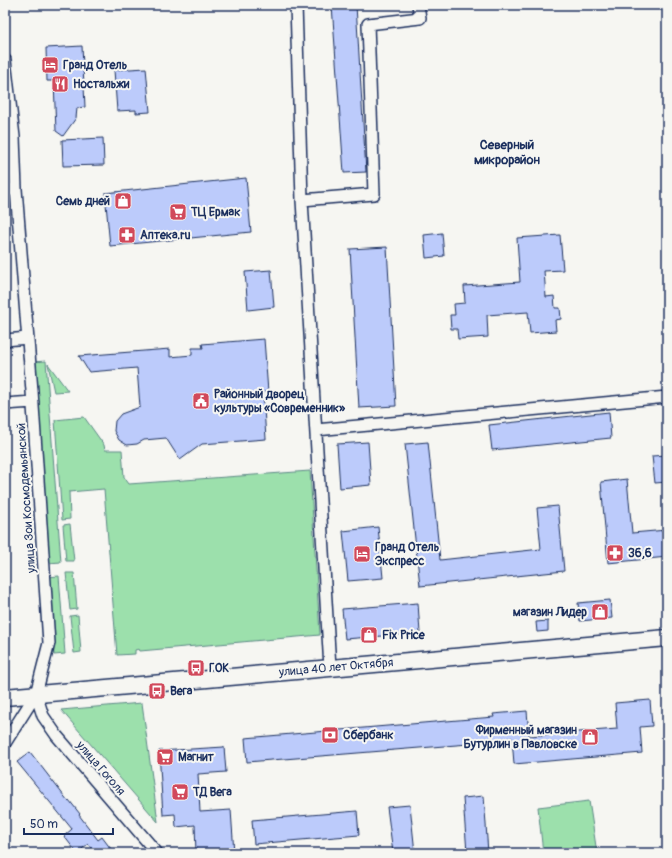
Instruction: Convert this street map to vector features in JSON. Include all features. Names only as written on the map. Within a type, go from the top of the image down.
[{"type":"street","points":[[296,5],[302,200],[330,668]]},
{"type":"street","points":[[302,200],[374,194],[368,24],[420,18],[418,5]]},
{"type":"street","name":"улица Зои Космодемьянской","points":[[5,60],[10,138],[10,189],[28,338],[49,643],[36,694]]},
{"type":"street","points":[[5,340],[28,338]]},
{"type":"street","points":[[316,430],[667,397]]},
{"type":"street","points":[[5,404],[33,402]]},
{"type":"street","name":"улица 40 лет Октября","points":[[5,697],[667,638]]},
{"type":"street","points":[[5,743],[36,694]]},
{"type":"street","name":"улица Гоголя","points":[[36,694],[43,716],[57,736],[157,853]]},
{"type":"green space","points":[[46,361],[61,562],[48,563],[32,362]]},
{"type":"green space","points":[[48,364],[68,391],[54,392]]},
{"type":"green space","points":[[84,417],[104,445],[105,450],[122,450],[124,477],[129,484],[310,471],[320,635],[140,651],[139,649],[135,650],[135,654],[117,655],[104,489],[69,492],[70,519],[62,520],[55,420]]},
{"type":"green space","points":[[70,524],[74,561],[66,561],[63,525]]},
{"type":"green space","points":[[66,573],[74,573],[77,609],[70,610]]},
{"type":"green space","points":[[59,576],[65,654],[54,655],[47,577]]},
{"type":"green space","points":[[78,615],[81,652],[74,653],[70,616]]},
{"type":"green space","points":[[142,703],[158,822],[61,710]]},
{"type":"green space","points":[[589,801],[597,853],[543,853],[538,807]]},
{"type":"building","points":[[332,5],[356,5],[366,172],[344,173]]},
{"type":"building","points":[[82,46],[85,107],[77,108],[76,118],[63,136],[56,131],[54,81],[47,81],[46,48]]},
{"type":"building","points":[[146,68],[150,112],[136,113],[136,110],[117,111],[114,70]]},
{"type":"building","points":[[103,138],[104,165],[63,166],[62,140]]},
{"type":"building","name":"ТЦ Ермак","points":[[246,178],[251,232],[110,246],[105,193]]},
{"type":"building","points":[[442,233],[444,256],[426,258],[424,235]]},
{"type":"building","points":[[560,235],[563,270],[544,271],[546,297],[554,296],[555,308],[560,308],[561,319],[555,320],[556,331],[530,333],[528,312],[487,315],[488,337],[458,339],[457,329],[451,329],[450,315],[455,315],[454,304],[465,303],[464,286],[520,282],[517,238]]},
{"type":"building","points":[[387,247],[396,406],[359,408],[350,249]]},
{"type":"building","points":[[271,270],[274,307],[248,310],[245,272]]},
{"type":"building","name":"Районный дворец культуры «Современник»","points":[[264,339],[268,392],[263,392],[266,439],[202,444],[180,460],[166,438],[144,440],[137,444],[127,445],[119,440],[114,431],[115,421],[121,414],[140,407],[137,368],[89,372],[79,356],[170,349],[170,357],[192,355],[192,348],[203,348],[202,344]]},
{"type":"building","points":[[609,412],[611,438],[492,450],[489,425]]},
{"type":"building","points":[[368,442],[371,485],[340,488],[337,444]]},
{"type":"building","points":[[428,442],[440,560],[541,549],[537,508],[558,506],[564,571],[420,586],[405,444]]},
{"type":"building","points":[[667,455],[667,482],[655,483],[652,456]]},
{"type":"building","points":[[627,479],[632,533],[667,530],[667,557],[608,563],[601,482]]},
{"type":"building","points":[[378,527],[383,578],[348,581],[343,531]]},
{"type":"building","points":[[610,600],[612,618],[580,621],[578,603]]},
{"type":"building","points":[[418,603],[420,633],[345,639],[342,609]]},
{"type":"building","points":[[548,621],[548,631],[537,632],[536,622]]},
{"type":"building","points":[[650,700],[652,726],[640,727],[642,753],[514,764],[512,738],[480,741],[481,743],[247,762],[245,738],[494,717],[493,714],[527,711],[529,736],[617,729],[615,703]]},
{"type":"building","name":"ТД Вега","points":[[224,747],[226,772],[198,774],[200,812],[231,810],[234,853],[196,853],[195,825],[176,827],[175,814],[163,815],[159,751]]},
{"type":"building","points":[[30,752],[80,814],[79,815],[98,840],[102,837],[114,853],[95,853],[88,844],[77,853],[64,836],[72,829],[17,762]]},
{"type":"building","points":[[484,796],[488,853],[467,853],[463,798]]},
{"type":"building","points":[[410,805],[415,853],[393,853],[387,807]]},
{"type":"building","points":[[357,811],[359,835],[254,844],[252,820]]},
{"type":"place","name":"Гранд Отель","points":[[50,65]]},
{"type":"place","name":"Ностальжи","points":[[60,84]]},
{"type":"place","name":"Семь дней","points":[[123,201]]},
{"type":"place","name":"ТЦ Ермак","points":[[178,212]]},
{"type":"place","name":"Аптека.ru","points":[[127,235]]},
{"type":"place","name":"Районный дворец культуры «Современник»","points":[[201,401]]},
{"type":"place","name":"36,6","points":[[615,553]]},
{"type":"place","name":"Гранд Отель Экспресс","points":[[362,554]]},
{"type":"place","name":"магазин Лидер","points":[[600,612]]},
{"type":"place","name":"Fix Price","points":[[369,635]]},
{"type":"place","name":"ГОК","points":[[196,668]]},
{"type":"place","name":"Вега","points":[[157,691]]},
{"type":"place","name":"Сбербанк","points":[[330,735]]},
{"type":"place","name":"Фирменный магазин Бутурлин в Павловске","points":[[590,737]]},
{"type":"place","name":"Магнит","points":[[165,757]]},
{"type":"place","name":"ТД Вега","points":[[180,792]]},
{"type":"district","name":"Северный микрорайон","points":[[507,152]]}]
